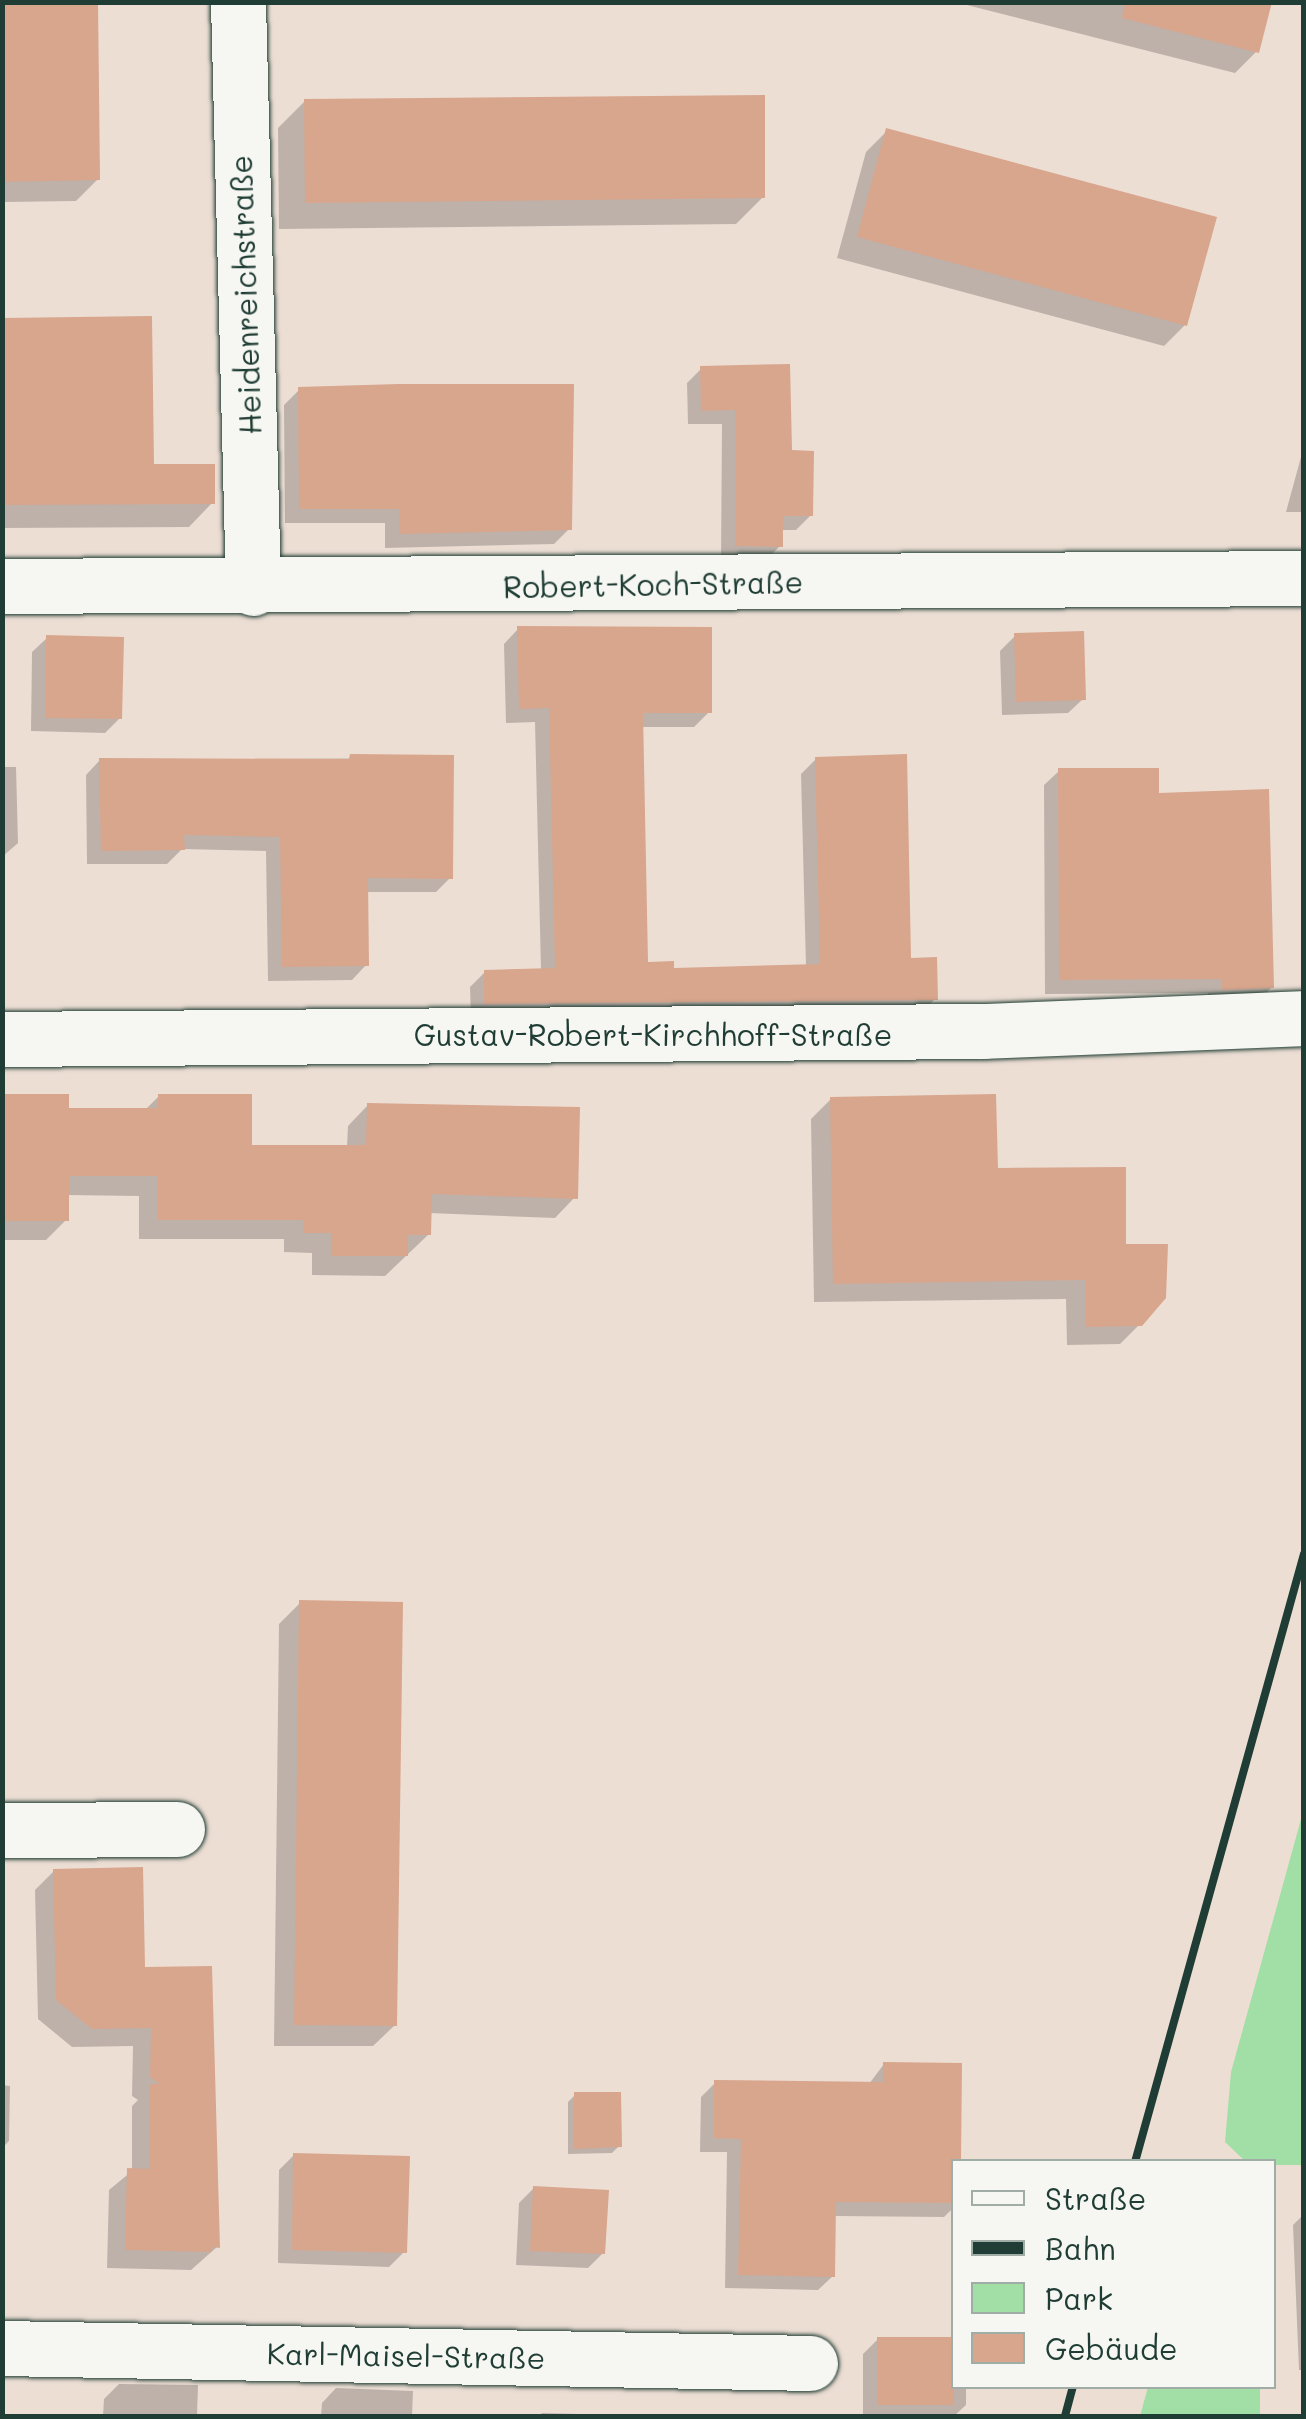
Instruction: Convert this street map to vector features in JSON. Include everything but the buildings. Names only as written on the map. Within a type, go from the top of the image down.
[{"type":"street","name":"Heidenreichstraße","points":[[238,2],[253,588]]},
{"type":"street","name":"Robert-Koch-Straße","points":[[2,586],[253,588],[1304,578]]},
{"type":"street","name":"Gustav-Robert-Kirchhoff-Straße","points":[[2,1039],[983,1031],[1304,1018]]},
{"type":"street","points":[[2,1830],[177,1830]]},
{"type":"street","name":"Karl-Maisel-Straße","points":[[2,2348],[810,2363]]},
{"type":"green space","points":[[1303,1812],[1303,2165],[1276,2165],[1276,2159],[1243,2159],[1225,2142],[1231,2072]]},
{"type":"green space","points":[[1147,2389],[1260,2389],[1260,2416],[1140,2416]]},
{"type":"railway","points":[[1136,2159],[1304,1554]]},
{"type":"railway","points":[[1065,2416],[1072,2389]]}]
